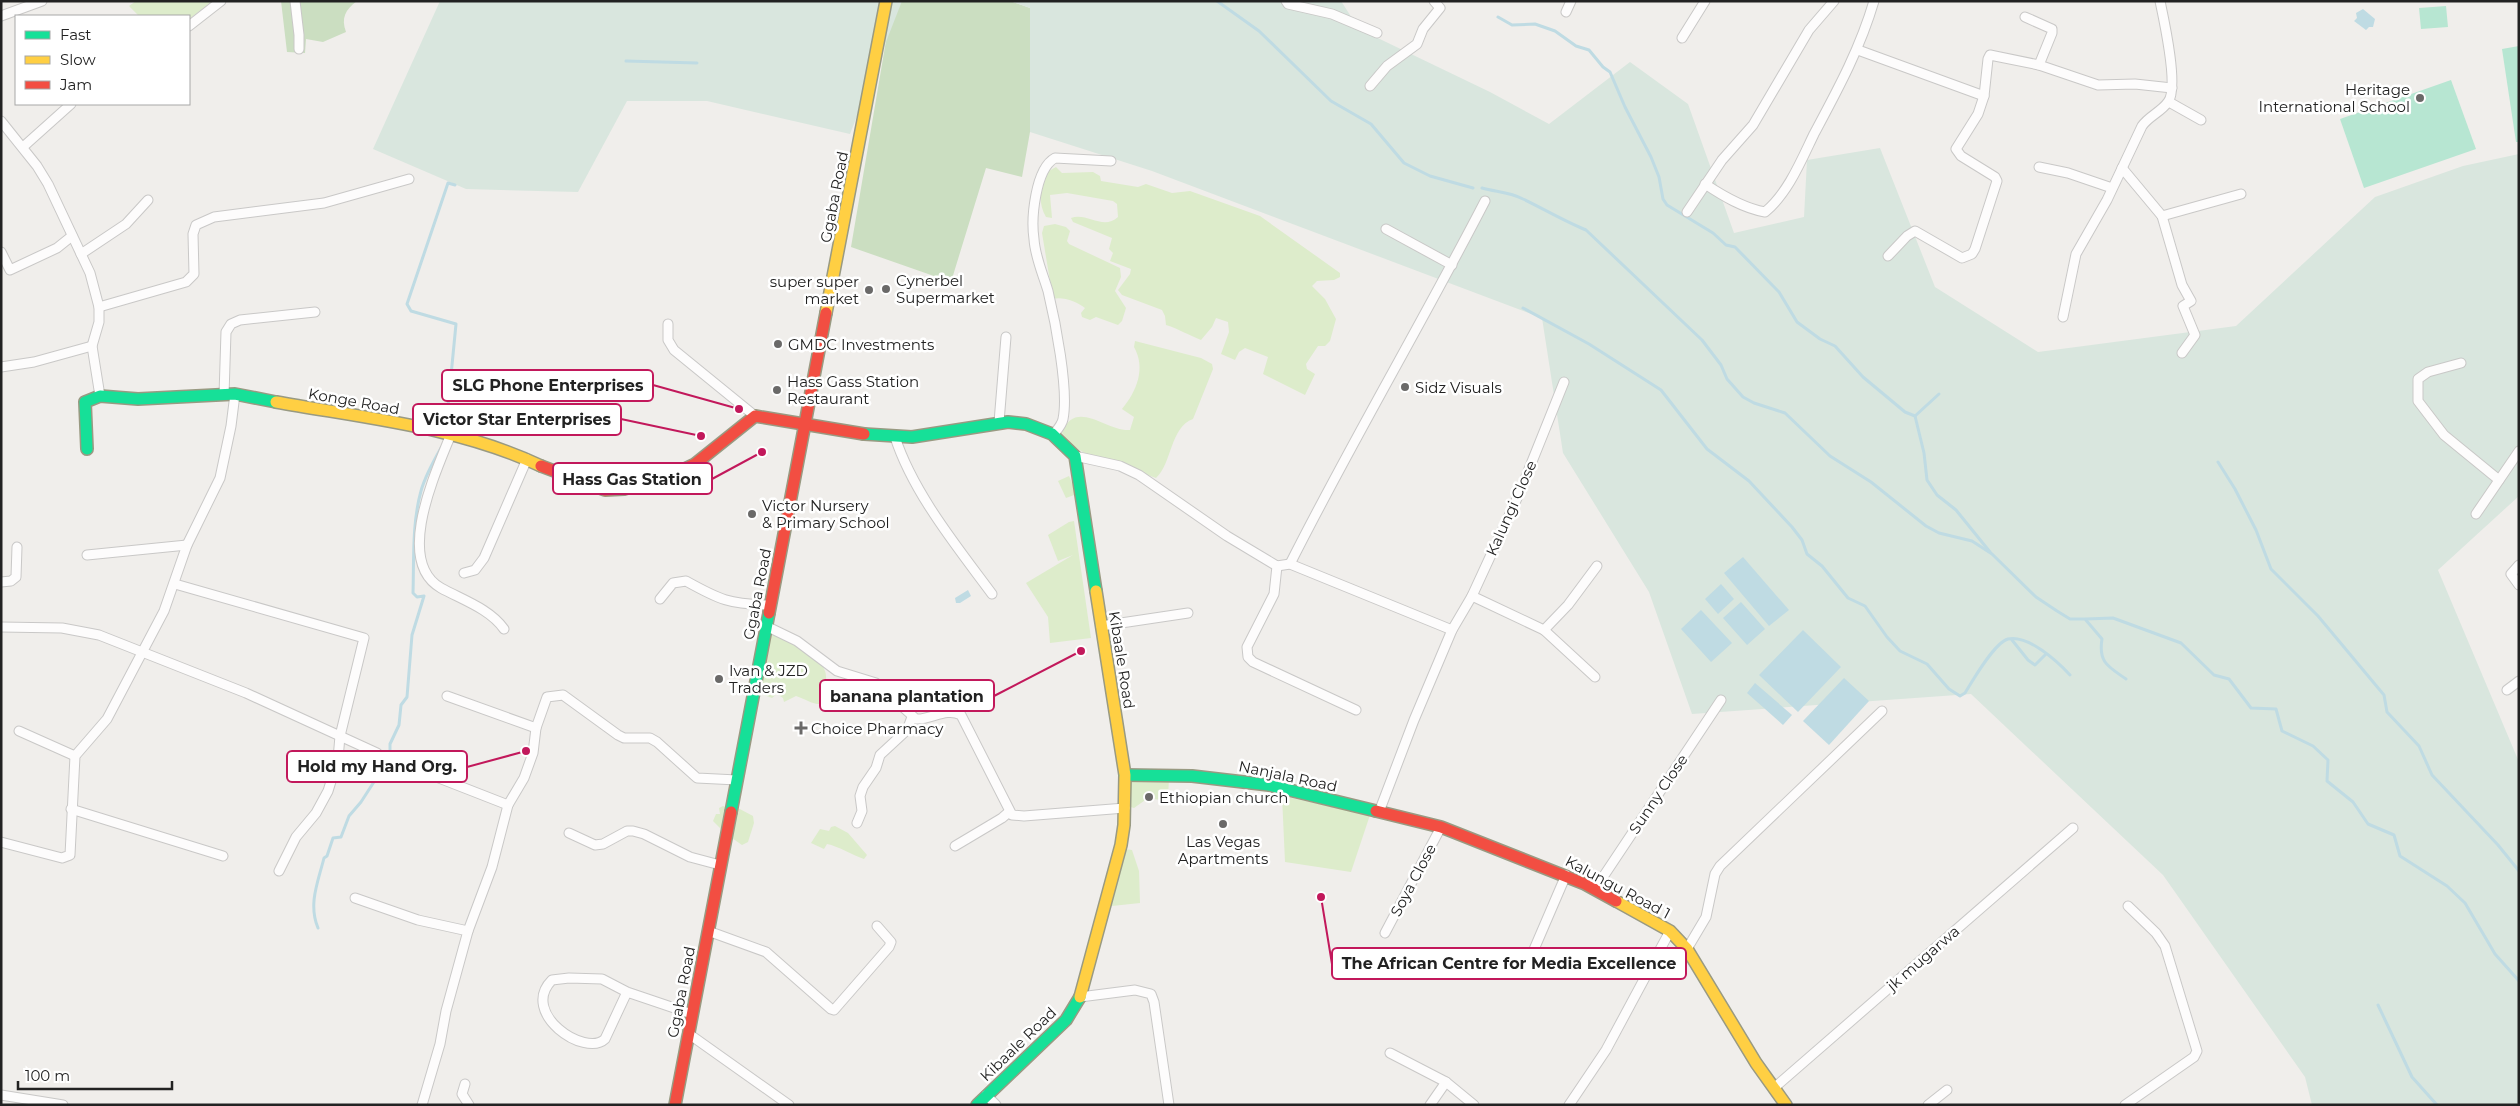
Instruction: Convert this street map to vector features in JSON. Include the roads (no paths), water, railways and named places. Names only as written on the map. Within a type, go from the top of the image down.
[{"type":"street","points":[[1,16],[42,1]]},
{"type":"street","points":[[190,25],[222,1]]},
{"type":"street","points":[[295,1],[299,49]]},
{"type":"street","name":"Ggaba Road","points":[[675,1105],[769,605],[807,423],[886,1]]},
{"type":"street","points":[[1286,1],[1288,4],[1332,14],[1377,33]]},
{"type":"street","points":[[1370,86],[1387,66],[1417,44],[1423,30],[1440,8],[1434,1]]},
{"type":"street","points":[[1566,12],[1571,1]]},
{"type":"street","points":[[1682,38],[1705,1]]},
{"type":"street","points":[[1687,212],[1705,184],[1753,125],[1809,30],[1834,1]]},
{"type":"street","points":[[1705,184],[1730,200],[1756,210],[1765,212],[1775,203],[1805,153],[1858,50],[1874,1]]},
{"type":"street","points":[[2063,317],[2076,254],[2091,231],[2147,118],[2169,102],[2172,88],[2170,54],[2160,1]]},
{"type":"street","points":[[2025,17],[2052,29],[2039,65]]},
{"type":"street","points":[[1858,50],[1984,96]]},
{"type":"street","points":[[1888,256],[1907,236],[1915,231],[1962,258],[1972,254],[1975,249],[1997,181],[1996,177],[1961,156],[1956,149],[1978,114],[1984,96],[1990,55],[2039,65],[2098,85],[2135,84],[2172,88]]},
{"type":"street","points":[[2169,102],[2201,120]]},
{"type":"street","points":[[23,147],[70,105]]},
{"type":"street","points":[[1,121],[23,147],[48,184],[90,273],[99,306],[99,322],[92,346],[100,396],[85,402],[84,417],[87,449]]},
{"type":"street","points":[[1053,435],[1063,420],[1064,399],[1061,367],[1048,292],[1033,239],[1037,186],[1049,161],[1055,158],[1111,161]]},
{"type":"street","points":[[2039,167],[2068,173],[2112,188]]},
{"type":"street","points":[[2122,168],[2162,216],[2182,285],[2192,301],[2183,306],[2195,335],[2182,353]]},
{"type":"street","points":[[99,306],[186,282],[194,274],[193,234],[196,225],[214,217],[324,203],[409,179]]},
{"type":"street","points":[[2162,216],[2242,194]]},
{"type":"street","points":[[81,254],[126,224],[148,200]]},
{"type":"street","points":[[1290,564],[1335,474],[1452,265],[1485,201]]},
{"type":"street","points":[[1386,229],[1452,265]]},
{"type":"street","points":[[1,252],[10,270],[57,248],[72,236]]},
{"type":"street","points":[[1,842],[66,858],[70,852],[70,809],[75,756],[102,726],[144,651],[175,584],[187,545],[220,478],[231,426],[226,332],[231,324],[240,320],[315,312]]},
{"type":"street","points":[[668,324],[668,340],[674,350],[756,416],[895,437],[928,437],[1000,422],[1032,426],[1053,435],[1075,456],[1120,466],[1139,475],[1227,536],[1277,566],[1290,564],[1452,630]]},
{"type":"street","points":[[1000,422],[1006,337]]},
{"type":"street","points":[[1,367],[34,362],[92,346]]},
{"type":"street","points":[[2461,363],[2428,372],[2418,379],[2418,401],[2444,435],[2499,480]]},
{"type":"street","name":"Kalungi Close","points":[[1379,812],[1414,720],[1452,630],[1472,596],[1519,494],[1564,382]]},
{"type":"street","name":"Konge Road","points":[[100,396],[138,399],[230,394],[451,434],[488,444],[527,459],[557,474],[596,488],[624,489],[674,474],[695,464],[756,416]]},
{"type":"street","points":[[451,434],[425,503],[419,546],[422,566],[424,572],[435,584],[489,613],[504,629]]},
{"type":"street","points":[[895,437],[921,491],[950,538],[992,594]]},
{"type":"street","points":[[2476,514],[2519,451]]},
{"type":"street","name":"Kibaale Road","points":[[977,1105],[1066,1020],[1080,997],[1121,845],[1125,808],[1125,775],[1075,456]]},
{"type":"street","points":[[464,573],[475,570],[484,558],[527,459]]},
{"type":"street","points":[[87,555],[187,545]]},
{"type":"street","points":[[1,582],[11,581],[16,577],[17,546]]},
{"type":"street","points":[[2519,565],[2511,574],[2519,585]]},
{"type":"street","points":[[1277,566],[1274,594],[1248,647],[1248,657],[1253,662],[1356,710]]},
{"type":"street","points":[[1544,630],[1568,605],[1597,566]]},
{"type":"street","points":[[660,599],[673,583],[686,581],[704,592],[728,602],[769,605]]},
{"type":"street","points":[[175,584],[364,638],[340,736],[338,759],[325,799],[296,838],[279,871]]},
{"type":"street","points":[[1472,596],[1544,630],[1596,676]]},
{"type":"street","points":[[1101,626],[1188,613]]},
{"type":"street","points":[[766,626],[797,640],[838,671],[876,683],[912,717],[923,719],[948,712],[961,715],[1009,812],[1016,817],[1125,808]]},
{"type":"street","points":[[1,627],[81,631],[144,651],[246,693],[380,755],[381,764],[386,770],[403,764],[508,805]]},
{"type":"street","points":[[2507,690],[2519,680]]},
{"type":"street","points":[[422,1105],[440,1044],[446,1010],[468,931],[492,867],[508,805],[524,778],[533,753],[536,728],[547,697],[563,695],[624,738],[650,738],[657,742],[692,776],[697,778],[737,780]]},
{"type":"street","points":[[448,696],[536,728]]},
{"type":"street","name":"Sunny Close","points":[[1595,889],[1721,700]]},
{"type":"street","points":[[1687,949],[1706,917],[1715,874],[1720,866],[1882,711]]},
{"type":"street","points":[[857,823],[862,810],[860,796],[863,787],[876,768],[880,754],[907,730],[912,717]]},
{"type":"street","points":[[19,731],[75,756]]},
{"type":"street","name":"Nanjala Road","points":[[1125,775],[1156,774],[1236,779],[1269,784],[1441,827]]},
{"type":"street","points":[[70,809],[222,856]]},
{"type":"street","points":[[955,846],[1009,812]]},
{"type":"street","name":"Kalungu Road 1","points":[[1441,827],[1566,875],[1670,931],[1687,949],[1786,1105]]},
{"type":"street","name":"Soya Close","points":[[1385,933],[1441,827]]},
{"type":"street","name":"jk mugarwa","points":[[1774,1088],[2073,828]]},
{"type":"street","points":[[569,833],[595,845],[603,844],[627,831],[633,831],[644,834],[690,858],[720,865]]},
{"type":"street","points":[[1529,961],[1566,875]]},
{"type":"street","points":[[355,898],[418,920],[468,931]]},
{"type":"street","points":[[2125,1105],[2194,1057],[2197,1051],[2165,946],[2156,933],[2128,906]]},
{"type":"street","points":[[708,931],[766,952],[834,1010],[889,947],[891,942],[877,926]]},
{"type":"street","points":[[1569,1105],[1606,1050],[1670,931]]},
{"type":"street","points":[[628,992],[605,1039],[599,1044],[589,1044],[563,1032],[554,1025],[543,1008],[544,992],[552,980],[561,978],[602,979],[628,992],[692,1014]]},
{"type":"street","points":[[1080,997],[1135,990],[1142,990],[1151,994],[1154,1002],[1169,1105]]},
{"type":"street","points":[[688,1034],[789,1105]]},
{"type":"street","points":[[1390,1053],[1446,1082],[1474,1105]]},
{"type":"street","points":[[1430,1105],[1446,1082]]},
{"type":"street","points":[[465,1084],[462,1094],[469,1105]]},
{"type":"street","points":[[1928,1105],[1947,1090]]},
{"type":"street","points":[[1,1094],[63,1105]]},
{"type":"street","points":[[986,1095],[996,1105]]},
{"type":"water","points":[[2363,9],[2375,19],[2373,27],[2369,27],[2366,30],[2354,21],[2357,18],[2356,13]]},
{"type":"water","points":[[1743,557],[1789,610],[1769,626],[1724,573]]},
{"type":"water","points":[[1721,584],[1734,599],[1718,614],[1705,599]]},
{"type":"water","points":[[968,590],[971,596],[960,603],[956,603],[955,598]]},
{"type":"water","points":[[1741,602],[1765,629],[1747,645],[1723,618]]},
{"type":"water","points":[[1701,610],[1732,643],[1711,662],[1681,629]]},
{"type":"water","points":[[1803,630],[1841,667],[1798,712],[1759,675]]},
{"type":"water","points":[[1844,678],[1869,701],[1829,745],[1803,721]]},
{"type":"water","points":[[1755,683],[1792,715],[1783,725],[1747,693]]},
{"type":"waterway","points":[[1217,1],[1259,31],[1331,101],[1371,124],[1404,163],[1430,176],[1473,188]]},
{"type":"waterway","points":[[1498,17],[1512,25],[1535,24],[1555,31],[1576,46],[1589,50],[1603,67],[1610,72],[1625,107],[1651,157],[1659,177],[1663,199],[1667,205],[1713,233],[1726,245],[1735,247],[1779,292],[1797,322],[1820,339],[1835,346],[1863,377],[1905,412],[1915,416]]},
{"type":"waterway","points":[[626,61],[697,63]]},
{"type":"waterway","points":[[446,427],[456,324],[411,311],[407,304],[448,183],[455,185]]},
{"type":"waterway","points":[[1482,188],[1518,197],[1586,230],[1702,340],[1721,365],[1727,379],[1743,397],[1754,403],[1785,413],[1830,456],[1871,482],[1926,526],[1939,533],[1972,541],[1992,554],[2036,597],[2070,619],[2085,619],[2102,639],[2102,654],[2106,664],[2126,679]]},
{"type":"waterway","points":[[1523,308],[1589,344],[1661,390],[1707,449],[1749,481],[1792,527],[1802,540],[1807,554],[1822,566],[1848,598],[1865,606],[1887,637],[1900,651],[1927,664],[1949,689],[1960,696],[1965,693],[1990,654],[1996,647],[2008,639],[2024,641],[2042,650],[2070,675]]},
{"type":"waterway","points":[[1915,416],[1939,394]]},
{"type":"waterway","points":[[1915,416],[1924,453],[1927,480],[1937,495],[1956,510],[1990,552]]},
{"type":"waterway","points":[[318,928],[315,919],[314,902],[324,858],[327,856],[333,838],[341,837],[349,816],[361,802],[390,757],[390,744],[399,725],[401,705],[407,697],[412,635],[424,596],[417,597],[413,593],[416,516],[425,480],[441,448]]},
{"type":"waterway","points":[[2218,462],[2235,489],[2256,530],[2271,569],[2318,616],[2384,695],[2387,712],[2419,746],[2432,775],[2498,845],[2519,871]]},
{"type":"waterway","points":[[2086,619],[2113,618],[2181,643],[2214,675],[2229,679],[2251,708],[2276,709],[2282,731],[2313,746],[2328,760],[2327,781],[2353,802],[2368,824],[2394,835],[2400,856],[2447,886],[2465,903],[2495,954],[2519,981]]},
{"type":"waterway","points":[[2012,640],[2028,660],[2035,665],[2046,654]]},
{"type":"waterway","points":[[2378,1005],[2412,1077],[2437,1105]]},
{"type":"place","name":"Heritage International School","points":[[2420,98]]},
{"type":"place","name":"Cynerbel Supermarket","points":[[886,289]]},
{"type":"place","name":"super super market","points":[[869,290]]},
{"type":"place","name":"GMDC Investments","points":[[778,344]]},
{"type":"place","name":"Sidz Visuals","points":[[1405,387]]},
{"type":"place","name":"Hass Gass Station Restaurant","points":[[777,390]]},
{"type":"place","name":"SLG Phone Enterprises","points":[[739,409]]},
{"type":"place","name":"Victor Star Enterprises","points":[[701,436]]},
{"type":"place","name":"Hass Gas Station","points":[[762,452]]},
{"type":"place","name":"Victor Nursery & Primary School","points":[[752,514]]},
{"type":"place","name":"banana plantation","points":[[1081,651]]},
{"type":"place","name":"Ivan & JZD Traders","points":[[719,679]]},
{"type":"place","name":"Choice Pharmacy","points":[[801,728]]},
{"type":"place","name":"Hold my Hand Org.","points":[[526,751]]},
{"type":"place","name":"Ethiopian church","points":[[1149,797]]},
{"type":"place","name":"Las Vegas Apartments","points":[[1223,824]]},
{"type":"place","name":"The African Centre for Media Excellence","points":[[1321,897]]}]
